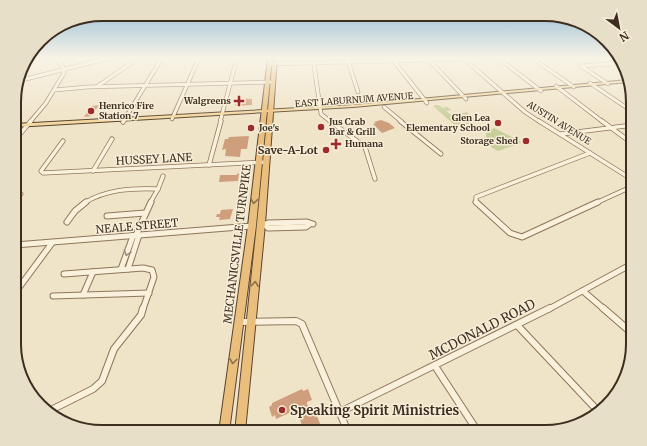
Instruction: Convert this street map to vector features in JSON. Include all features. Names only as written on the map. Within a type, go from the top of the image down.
[{"type":"highway","name":"MECHANICSVILLE TURNPIKE","points":[[241,425],[263,225],[264,113],[267,79]]},
{"type":"highway","name":"MECHANICSVILLE TURNPIKE","points":[[225,425],[252,226],[271,113],[273,79]]},
{"type":"main road","name":"EAST LABURNUM AVENUE","points":[[320,110],[623,82]]},
{"type":"main road","name":"EAST LABURNUM AVENUE","points":[[264,113],[384,107],[426,101]]},
{"type":"main road","points":[[21,126],[264,113]]},
{"type":"main road","points":[[222,115],[237,116],[264,113]]},
{"type":"street","points":[[21,133],[44,106],[61,79]]},
{"type":"street","points":[[97,87],[109,79]]},
{"type":"street","points":[[124,120],[149,79]]},
{"type":"street","points":[[173,118],[191,79]]},
{"type":"street","points":[[209,165],[231,79]]},
{"type":"street","points":[[316,79],[320,110],[323,118],[365,147],[375,179]]},
{"type":"street","points":[[354,79],[358,92]]},
{"type":"street","points":[[408,79],[426,101]]},
{"type":"street","points":[[447,79],[465,97]]},
{"type":"street","name":"AUSTIN AVENUE","points":[[487,79],[525,112],[626,176]]},
{"type":"street","points":[[526,79],[539,89]]},
{"type":"street","points":[[562,79],[572,86]]},
{"type":"street","points":[[599,79],[606,83]]},
{"type":"street","points":[[55,90],[97,87],[273,82]]},
{"type":"street","points":[[592,84],[626,107]]},
{"type":"street","points":[[557,88],[626,139]]},
{"type":"street","points":[[384,107],[441,154]]},
{"type":"street","points":[[561,134],[626,126]]},
{"type":"street","points":[[93,171],[112,139]]},
{"type":"street","name":"HUSSEY LANE","points":[[63,141],[41,171],[43,173],[263,162]]},
{"type":"street","points":[[590,153],[475,198],[476,204],[510,233],[522,237],[626,189]]},
{"type":"street","points":[[121,269],[163,176]]},
{"type":"street","points":[[67,222],[80,206],[105,193],[124,188],[158,189]]},
{"type":"street","points":[[107,216],[145,213]]},
{"type":"street","name":"NEALE STREET","points":[[21,245],[263,225],[268,228],[306,227],[312,224]]},
{"type":"street","points":[[128,269],[136,236]]},
{"type":"street","points":[[21,285],[52,242]]},
{"type":"street","name":"MCDONALD ROAD","points":[[340,412],[517,325],[626,267]]},
{"type":"street","points":[[54,409],[93,389],[102,381],[114,349],[141,315],[154,278],[152,270],[143,268],[64,274]]},
{"type":"street","points":[[83,295],[93,272]]},
{"type":"street","points":[[583,291],[626,328]]},
{"type":"street","points":[[53,296],[149,293]]},
{"type":"street","points":[[239,322],[296,321],[301,323],[345,425]]},
{"type":"street","points":[[517,325],[595,407]]},
{"type":"street","points":[[435,366],[473,425]]},
{"type":"green space","points":[[434,105],[438,105],[445,109],[444,107],[447,107],[452,110],[446,111],[450,114],[463,115],[462,113],[467,112],[477,122],[467,124],[458,116],[452,115],[463,124],[460,126],[455,125],[434,107]]},
{"type":"green space","points":[[494,128],[520,141],[521,143],[498,151],[491,147],[486,139],[486,133]]},
{"type":"building","name":"Walgreens","points":[[238,98],[252,99],[252,105],[235,106]]},
{"type":"building","name":"Henrico Fire Station 7","points":[[99,105],[92,116],[84,117],[91,106]]},
{"type":"building","points":[[381,120],[389,123],[395,128],[382,133],[373,124],[376,123],[374,122]]},
{"type":"building","points":[[249,136],[247,149],[241,149],[240,157],[225,156],[226,149],[222,150],[225,139],[228,139],[229,137]]},
{"type":"building","points":[[239,173],[238,181],[219,182],[220,175],[236,175]]},
{"type":"building","points":[[233,209],[230,219],[219,220],[220,217],[216,217],[217,214],[220,214],[221,210]]},
{"type":"building","name":"Speaking Spirit Ministries","points":[[302,389],[303,391],[308,389],[312,400],[307,402],[307,404],[315,417],[317,416],[321,425],[302,425],[299,416],[302,414],[300,408],[276,419],[275,415],[272,417],[269,407],[272,403]]},
{"type":"place","name":"Walgreens","points":[[239,101]]},
{"type":"place","name":"Henrico Fire Station 7","points":[[91,111]]},
{"type":"place","name":"Glen Lea Elementary School","points":[[498,123]]},
{"type":"place","name":"Jus Crab Bar & Grill","points":[[321,127]]},
{"type":"place","name":"Joe's","points":[[251,128]]},
{"type":"place","name":"Storage Shed","points":[[526,141]]},
{"type":"place","name":"Humana","points":[[336,144]]},
{"type":"place","name":"Save-A-Lot","points":[[326,150]]},
{"type":"place","name":"Speaking Spirit Ministries","points":[[282,410]]}]
